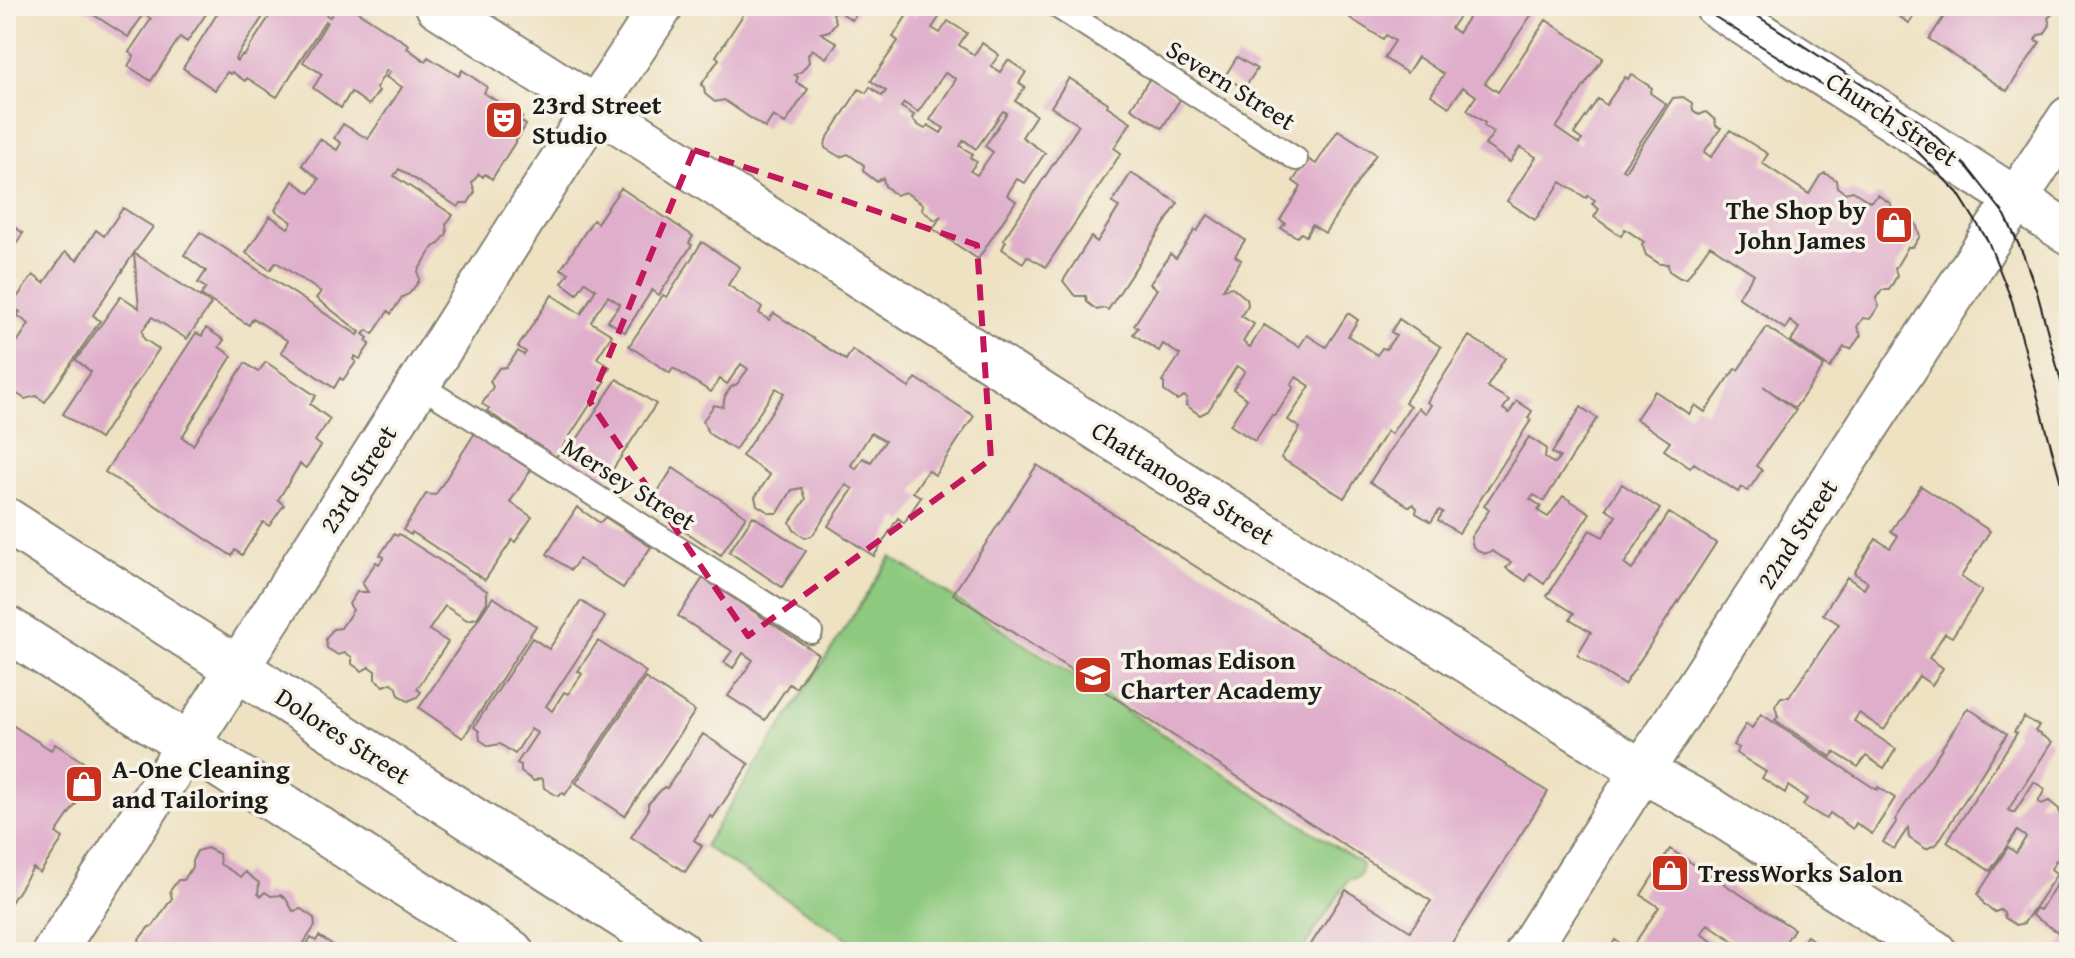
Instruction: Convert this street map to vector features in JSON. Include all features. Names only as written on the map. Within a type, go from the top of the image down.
[{"type":"main road","name":"Dolores Street","points":[[6,520],[679,952]]},
{"type":"main road","points":[[6,628],[511,952]]},
{"type":"street","name":"Chattanooga Street","points":[[437,6],[1100,431],[1642,771],[1706,806],[1935,952]]},
{"type":"street","name":"23rd Street","points":[[54,952],[662,6]]},
{"type":"street","name":"Church Street","points":[[1716,6],[2069,233]]},
{"type":"street","name":"22nd Street","points":[[1527,952],[2069,118]]},
{"type":"lane","name":"Severn Street","points":[[1056,6],[1296,159]]},
{"type":"lane","name":"Mersey Street","points":[[418,384],[811,632]]},
{"type":"highlighted area","points":[[694,150],[977,245],[991,459],[748,636],[590,402]]},
{"type":"green space","points":[[891,557],[1359,862],[1362,865],[1361,873],[1357,878],[1349,879],[1301,952],[869,952],[704,846]]},
{"type":"building","points":[[80,6],[207,6],[203,12],[206,14],[187,42],[180,37],[151,81],[128,66],[134,56],[129,52],[151,19],[144,14],[128,37]]},
{"type":"building","points":[[222,6],[261,6],[258,11],[264,15],[235,59],[237,61],[244,56],[276,6],[318,6],[318,10],[330,17],[337,6],[349,6],[409,45],[407,48],[425,61],[428,57],[459,76],[462,70],[487,87],[484,93],[522,117],[520,120],[526,125],[492,179],[479,174],[472,183],[475,192],[468,203],[461,203],[458,207],[399,169],[394,176],[453,215],[446,224],[447,233],[433,247],[418,271],[419,281],[409,294],[402,297],[391,314],[388,311],[373,334],[367,330],[363,334],[370,344],[360,359],[355,356],[353,359],[356,362],[334,388],[281,352],[288,341],[253,318],[249,325],[201,295],[206,288],[198,283],[206,271],[184,255],[200,232],[358,335],[360,332],[316,298],[321,292],[276,262],[270,270],[246,253],[270,216],[288,228],[292,222],[275,210],[293,181],[310,193],[315,186],[319,179],[302,165],[320,139],[337,150],[341,143],[334,138],[343,124],[368,139],[402,87],[386,77],[390,72],[387,70],[376,88],[379,91],[369,105],[351,92],[341,108],[313,88],[322,74],[303,62],[325,21],[277,97],[232,72],[227,72],[215,90],[183,68]]},
{"type":"building","points":[[749,6],[861,6],[852,20],[837,10],[833,14],[836,22],[829,31],[821,33],[837,43],[826,58],[812,49],[808,55],[809,62],[795,75],[798,77],[796,82],[808,89],[785,124],[773,116],[765,128],[724,100],[715,102],[705,94],[701,85]]},
{"type":"building","points":[[925,6],[940,16],[932,28],[940,33],[948,21],[967,33],[959,45],[974,55],[982,43],[999,55],[991,66],[1000,72],[1008,60],[1026,72],[1019,83],[1025,87],[1015,101],[1036,115],[1022,137],[1045,153],[1025,183],[1017,179],[1007,195],[1016,201],[978,259],[933,229],[941,216],[935,220],[922,210],[923,204],[905,192],[896,195],[885,186],[883,178],[876,181],[863,171],[864,165],[848,154],[840,157],[825,148],[826,140],[859,89],[866,93],[870,87],[882,96],[886,91],[871,81],[898,41],[893,37],[909,12],[915,16]],"holes":[[[945,73],[956,79],[930,120],[944,128],[941,133],[928,125],[925,129],[918,125],[912,119],[914,115],[901,107],[904,103],[918,112]],[[1003,111],[1007,113],[985,146],[993,152],[977,175],[970,171],[977,162],[970,158],[973,154],[960,146],[964,140],[976,149]]]},
{"type":"building","points":[[1358,6],[1466,6],[1451,28],[1458,33],[1476,6],[1534,6],[1536,8],[1485,83],[1498,92],[1546,20],[1603,58],[1556,128],[1579,144],[1582,140],[1574,134],[1598,99],[1606,105],[1625,77],[1628,79],[1631,74],[1652,88],[1650,93],[1666,104],[1622,169],[1625,171],[1673,98],[1683,97],[1692,103],[1693,110],[1699,115],[1706,112],[1721,128],[1704,152],[1711,157],[1730,130],[1768,154],[1762,163],[1809,194],[1825,173],[1836,180],[1837,187],[1845,193],[1853,191],[1870,202],[1878,195],[1891,204],[1891,213],[1903,221],[1916,224],[1920,236],[1913,247],[1908,247],[1895,269],[1897,276],[1889,290],[1882,290],[1876,299],[1879,306],[1870,319],[1863,318],[1857,327],[1861,335],[1851,349],[1844,347],[1830,368],[1791,341],[1799,328],[1790,321],[1785,329],[1738,297],[1754,274],[1710,245],[1687,278],[1680,278],[1669,271],[1668,264],[1660,264],[1646,255],[1644,242],[1625,229],[1621,236],[1594,217],[1599,209],[1592,204],[1595,200],[1586,198],[1561,182],[1535,220],[1507,201],[1536,157],[1520,147],[1510,162],[1485,145],[1494,132],[1467,110],[1476,96],[1463,87],[1449,107],[1431,95],[1444,74],[1418,57],[1407,73],[1384,58],[1395,41],[1386,35],[1383,39],[1350,18]]},
{"type":"building","points":[[1884,6],[1920,6],[1909,23]]},
{"type":"building","points":[[1951,6],[2061,6],[2048,18],[2050,25],[2044,34],[2038,35],[2035,40],[2040,42],[2007,91],[1929,39]]},
{"type":"building","points":[[1237,57],[1257,69],[1244,89],[1225,76]]},
{"type":"building","points":[[1069,78],[1131,122],[1114,148],[1121,153],[1046,267],[1027,256],[1023,263],[1002,249],[1006,241],[1003,240],[1079,125],[1051,107]]},
{"type":"building","points":[[1150,78],[1181,98],[1162,128],[1131,108]]},
{"type":"building","points":[[1338,130],[1376,154],[1325,233],[1312,225],[1306,236],[1301,233],[1297,237],[1281,228],[1285,223],[1280,220],[1301,187],[1293,181],[1308,159],[1316,164]]},
{"type":"building","points":[[1131,173],[1178,203],[1108,310],[1097,310],[1087,302],[1086,296],[1075,296],[1063,281],[1091,237],[1097,242],[1119,207],[1112,203]]},
{"type":"building","points":[[621,188],[693,236],[689,243],[692,245],[659,295],[652,290],[625,332],[608,321],[620,304],[608,296],[596,313],[591,322],[612,335],[597,358],[610,367],[602,379],[605,382],[556,457],[487,411],[489,408],[482,404],[493,387],[490,381],[499,368],[506,367],[518,351],[524,355],[526,352],[518,347],[552,295],[581,314],[596,289],[585,282],[577,294],[562,283],[569,273],[561,269],[593,220],[597,223]]},
{"type":"building","points":[[123,208],[153,227],[93,315],[100,321],[45,402],[36,396],[25,399],[10,389],[6,377],[6,359],[29,324],[11,306],[33,275],[44,283],[65,252],[77,260],[96,230],[104,236]]},
{"type":"building","points":[[1208,215],[1245,240],[1235,256],[1241,260],[1223,289],[1232,287],[1247,299],[1248,305],[1241,316],[1254,324],[1243,342],[1250,347],[1264,325],[1299,347],[1307,335],[1326,347],[1348,313],[1358,320],[1348,336],[1377,355],[1396,335],[1391,332],[1399,319],[1441,347],[1405,402],[1410,406],[1391,434],[1387,431],[1344,498],[1281,458],[1300,428],[1288,420],[1310,386],[1296,377],[1291,385],[1294,387],[1255,441],[1230,425],[1247,399],[1233,389],[1245,371],[1237,366],[1208,411],[1200,415],[1186,405],[1187,398],[1184,396],[1177,400],[1164,391],[1162,382],[1180,355],[1163,344],[1159,351],[1133,334],[1138,328],[1134,325],[1157,289],[1150,284],[1170,254],[1176,258]]},
{"type":"building","points":[[6,221],[23,233],[6,260]]},
{"type":"building","points":[[702,242],[740,267],[728,285],[762,307],[759,313],[769,320],[774,313],[846,360],[852,350],[909,388],[916,378],[974,416],[935,475],[928,470],[913,492],[921,497],[904,523],[898,518],[874,556],[828,526],[853,489],[846,485],[812,536],[805,538],[794,530],[790,522],[806,499],[802,488],[792,490],[778,513],[770,513],[757,505],[755,497],[770,475],[742,456],[784,393],[776,388],[735,450],[708,433],[703,421],[714,405],[723,407],[725,396],[748,369],[741,364],[727,384],[720,379],[711,392],[673,368],[670,373],[629,346],[663,295],[667,297]],"holes":[[[871,433],[885,441],[871,462],[863,458],[856,469],[851,465]]]},
{"type":"building","points":[[134,253],[211,304],[187,339],[152,317],[142,331],[144,339],[159,349],[100,439],[63,414],[91,372],[76,360],[121,296],[139,308]]},
{"type":"building","points":[[1767,327],[1824,366],[1795,408],[1763,386],[1796,410],[1756,466],[1762,470],[1748,491],[1741,487],[1738,492],[1694,463],[1690,468],[1664,450],[1670,442],[1636,419],[1655,391],[1689,414],[1695,405],[1705,412]]},
{"type":"building","points":[[206,328],[224,340],[219,347],[232,356],[182,437],[193,445],[245,363],[258,372],[266,362],[316,396],[310,404],[330,419],[315,441],[321,446],[306,468],[300,464],[278,500],[284,505],[269,526],[263,522],[242,555],[235,550],[232,556],[105,472],[196,333],[202,336]]},
{"type":"building","points":[[1469,336],[1505,358],[1487,387],[1509,400],[1503,409],[1509,413],[1517,401],[1532,411],[1528,418],[1531,420],[1459,533],[1438,520],[1443,512],[1439,510],[1431,522],[1416,513],[1417,508],[1413,504],[1410,507],[1370,482],[1418,408],[1426,413],[1431,405],[1427,402]]},
{"type":"building","points":[[617,379],[656,404],[605,481],[566,456]]},
{"type":"building","points":[[1581,407],[1597,418],[1544,501],[1534,495],[1530,499],[1541,506],[1538,511],[1548,517],[1563,496],[1590,513],[1544,584],[1530,574],[1526,581],[1506,568],[1511,562],[1492,551],[1484,554],[1473,547],[1471,537],[1489,510],[1484,506],[1529,437],[1546,448],[1545,458],[1555,464],[1560,457],[1552,453]]},
{"type":"building","points":[[475,433],[531,470],[510,502],[532,517],[485,580],[412,532],[411,535],[403,530],[426,494],[435,495],[438,491]]},
{"type":"building","points":[[1037,465],[1548,792],[1446,952],[1306,952],[1346,890],[1410,931],[1431,901],[953,594]]},
{"type":"building","points":[[673,468],[746,516],[721,555],[648,507]]},
{"type":"building","points":[[1622,484],[1660,509],[1624,564],[1632,570],[1669,513],[1716,543],[1624,685],[1577,655],[1591,632],[1570,619],[1574,613],[1547,596],[1590,530],[1603,537],[1616,516],[1606,508]]},
{"type":"building","points":[[1921,486],[1990,531],[1961,577],[1982,591],[1952,637],[1945,633],[1929,658],[1943,668],[1932,685],[1919,676],[1884,730],[1859,713],[1854,721],[1896,749],[1884,768],[1866,756],[1858,767],[1834,752],[1831,757],[1775,720],[1778,717],[1775,706],[1781,697],[1789,697],[1839,624],[1823,614],[1847,577],[1864,589],[1868,582],[1854,573],[1876,539],[1890,548],[1898,536],[1891,531]]},
{"type":"building","points":[[577,507],[600,523],[605,517],[651,547],[623,588],[579,559],[571,570],[547,554]]},
{"type":"building","points":[[753,516],[806,551],[782,587],[729,552]]},
{"type":"building","points":[[394,534],[399,534],[487,591],[487,602],[477,618],[467,620],[445,606],[429,630],[448,642],[417,689],[421,692],[408,701],[399,695],[392,683],[384,686],[375,679],[375,671],[369,667],[362,671],[352,664],[352,657],[345,653],[338,655],[327,648],[326,639],[333,629],[341,628],[353,610],[349,604],[357,592],[368,592],[362,583],[376,562],[379,564],[384,557],[380,555]]},
{"type":"building","points":[[703,578],[818,654],[796,688],[789,684],[765,720],[728,696],[753,660],[743,653],[733,668],[724,662],[732,651],[678,616]]},
{"type":"building","points":[[493,597],[536,626],[463,738],[419,708]]},
{"type":"building","points":[[581,601],[605,617],[546,706],[552,711],[564,692],[568,694],[582,674],[578,671],[598,641],[646,672],[565,795],[558,796],[544,788],[540,778],[534,781],[521,772],[521,765],[517,763],[537,733],[531,729],[515,754],[500,744],[489,746],[480,740],[479,731],[474,727],[532,638],[549,649]]},
{"type":"building","points":[[645,678],[695,711],[625,816],[576,783]]},
{"type":"building","points":[[1968,708],[2007,734],[1937,844],[1926,849],[1909,838],[1908,828],[1894,849],[1883,842]]},
{"type":"building","points":[[1761,714],[1877,790],[1878,787],[1895,798],[1872,834],[1856,823],[1853,829],[1830,813],[1826,819],[1803,805],[1807,799],[1788,786],[1785,793],[1762,778],[1766,772],[1736,753],[1739,748],[1733,745],[1746,724],[1752,728]]},
{"type":"building","points":[[2024,717],[2039,726],[2035,731],[2052,742],[2008,810],[2014,813],[2034,782],[2045,789],[2038,802],[2049,801],[2059,809],[2060,816],[2069,818],[2069,855],[2063,864],[2056,860],[2051,869],[2057,874],[2024,923],[2016,925],[2005,918],[2000,910],[1995,912],[1984,904],[1978,894],[2008,847],[2016,853],[2026,837],[2017,831],[1990,871],[1947,842],[2017,733],[2014,732]]},
{"type":"building","points":[[6,721],[51,750],[55,744],[96,770],[97,779],[56,833],[63,838],[40,873],[33,868],[10,904],[6,902],[6,821],[14,807],[6,802]]},
{"type":"building","points":[[703,734],[749,764],[713,818],[710,816],[694,840],[702,846],[685,872],[631,837],[648,811],[648,804],[664,787],[667,788]]},
{"type":"building","points":[[207,848],[219,854],[220,864],[241,877],[245,872],[259,883],[258,894],[261,896],[265,892],[271,896],[281,895],[293,911],[301,909],[314,918],[315,926],[298,952],[137,952],[141,946],[139,939],[153,926],[172,898],[170,891],[178,880],[184,880],[197,851]]},
{"type":"building","points":[[1670,849],[1794,929],[1779,952],[1750,952],[1708,924],[1701,934],[1728,952],[1607,952],[1615,940],[1630,950],[1659,907],[1641,895]]},
{"type":"building","points":[[2069,865],[2069,952],[2055,952],[2065,937],[2032,915],[2036,908],[2040,910]]},
{"type":"building","points":[[319,936],[344,952],[309,952],[304,949],[311,938],[316,941]]},
{"type":"building","points":[[1807,936],[1830,952],[1796,952]]},
{"type":"tram line","points":[[1698,6],[1909,143],[1958,193],[1988,241],[2012,301],[2069,513]]},
{"type":"tram line","points":[[1742,6],[1921,122],[1968,168],[2005,215],[2023,254],[2037,292],[2069,411]]},
{"type":"place","name":"23rd Street Studio","points":[[504,120]]},
{"type":"place","name":"The Shop by John James","points":[[1894,225]]},
{"type":"place","name":"Thomas Edison Charter Academy","points":[[1093,675]]},
{"type":"place","name":"A-One Cleaning and Tailoring","points":[[84,784]]},
{"type":"place","name":"TressWorks Salon","points":[[1670,873]]}]
